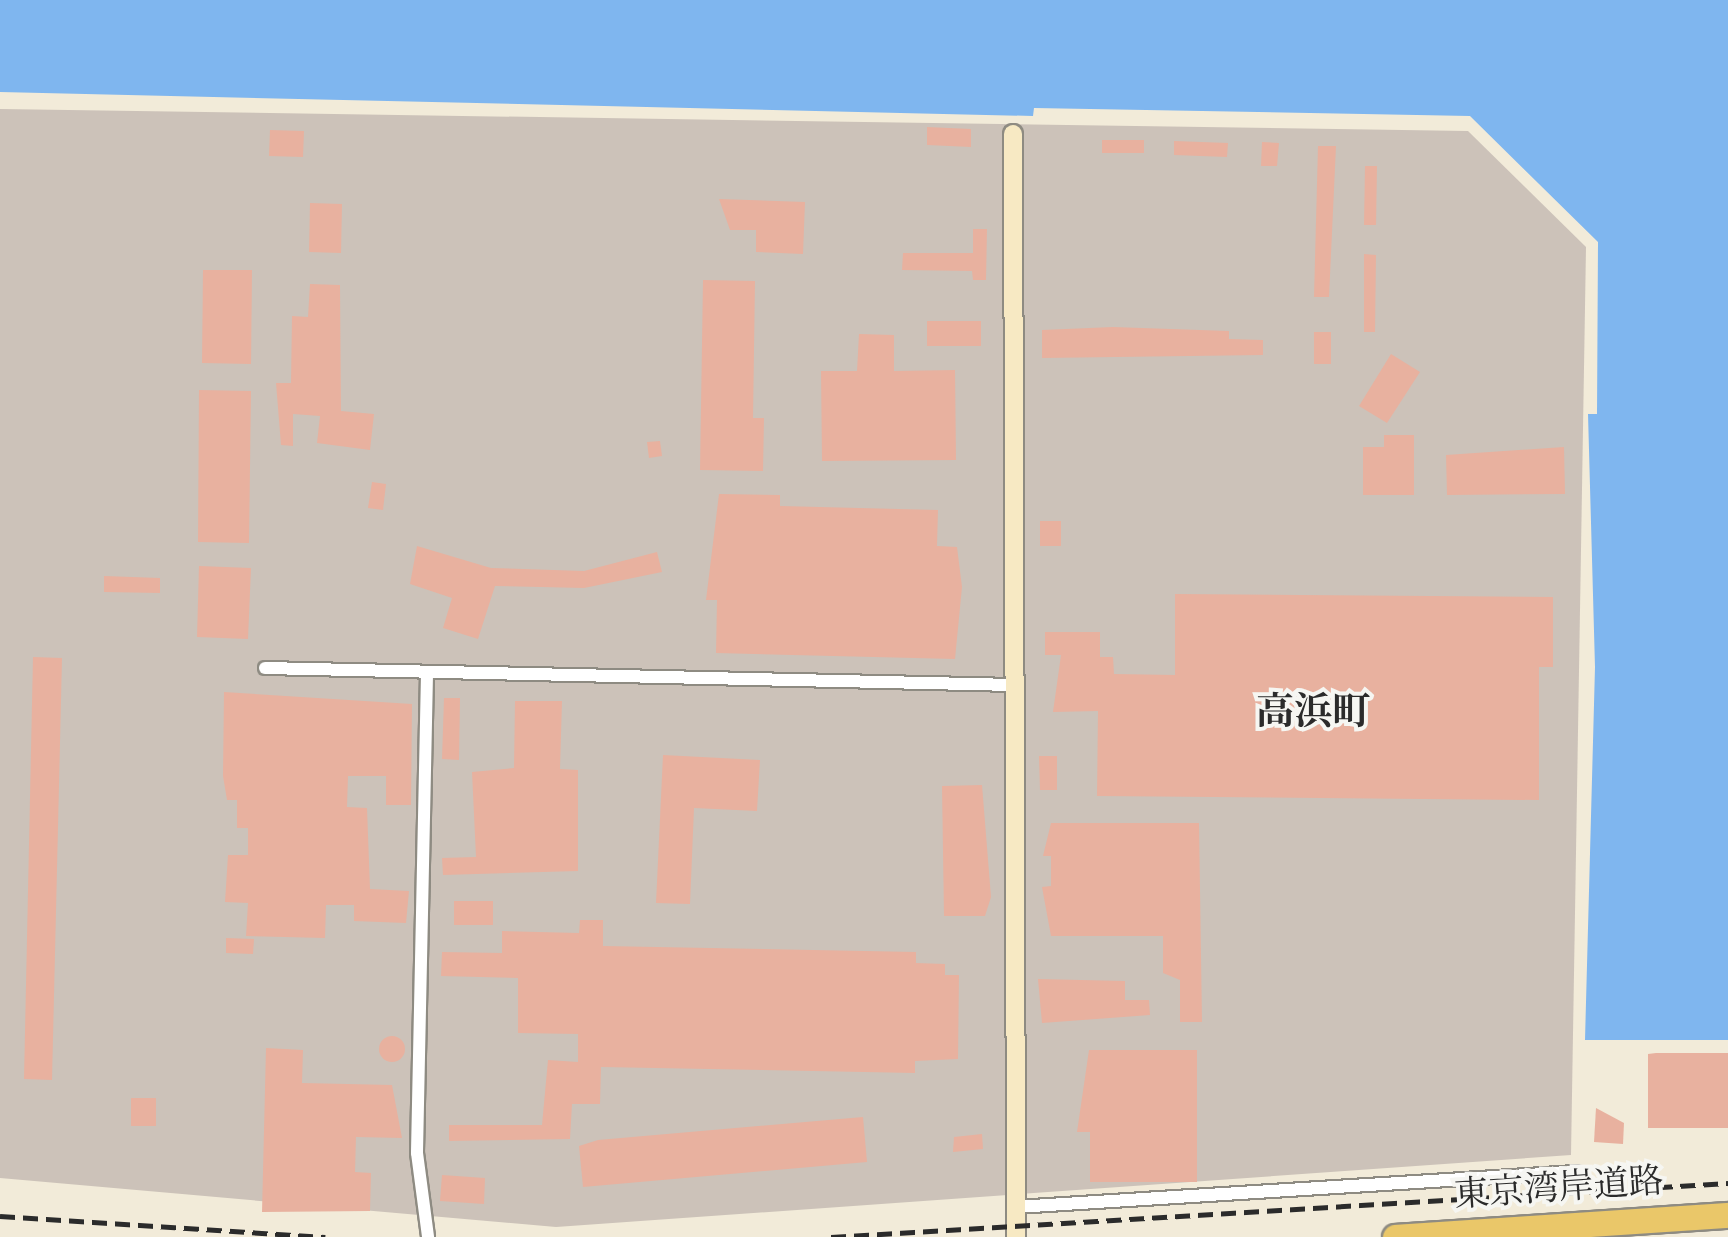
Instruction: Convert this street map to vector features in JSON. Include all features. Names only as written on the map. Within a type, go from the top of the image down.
[{"type":"highway","name":"東京湾岸道路","points":[[1395,1237],[1728,1215]]},
{"type":"street","points":[[1014,134],[1016,1237]]},
{"type":"street","points":[[264,668],[1015,685]]},
{"type":"street","points":[[428,674],[417,1152],[428,1237]]},
{"type":"street","points":[[1016,1207],[1576,1172]]},
{"type":"shaded area","points":[[0,109],[1468,131],[1586,247],[1571,1155],[556,1227],[0,1178]]},
{"type":"water","points":[[0,0],[1728,0],[1728,1040],[1585,1040],[1595,667],[1588,414],[1597,414],[1598,242],[1470,116],[1034,108],[1033,116],[0,92]]},
{"type":"building","points":[[927,127],[971,129],[971,147],[927,145]]},
{"type":"building","points":[[270,130],[304,131],[303,157],[269,156]]},
{"type":"building","points":[[1102,140],[1144,140],[1144,153],[1102,153]]},
{"type":"building","points":[[1174,141],[1228,143],[1227,157],[1174,155]]},
{"type":"building","points":[[1262,142],[1279,143],[1277,166],[1261,166]]},
{"type":"building","points":[[1318,146],[1336,146],[1329,297],[1314,297]]},
{"type":"building","points":[[1365,166],[1377,166],[1376,225],[1364,225]]},
{"type":"building","points":[[719,199],[805,202],[803,254],[756,252],[756,230],[730,230]]},
{"type":"building","points":[[310,203],[342,204],[341,253],[309,252]]},
{"type":"building","points":[[973,229],[987,229],[986,280],[973,280],[972,271],[902,270],[903,253],[973,253]]},
{"type":"building","points":[[1364,254],[1376,255],[1375,332],[1364,332]]},
{"type":"building","points":[[203,270],[252,270],[251,364],[202,363]]},
{"type":"building","points":[[703,280],[755,281],[753,418],[764,418],[763,471],[700,470]]},
{"type":"building","points":[[310,284],[340,285],[341,411],[374,414],[370,450],[317,443],[320,416],[293,414],[293,446],[281,445],[276,383],[291,383],[292,316],[308,317]]},
{"type":"building","points":[[927,321],[981,321],[981,346],[927,346]]},
{"type":"building","points":[[1113,327],[1229,331],[1229,339],[1263,340],[1263,355],[1042,358],[1042,330]]},
{"type":"building","points":[[1314,332],[1331,332],[1331,364],[1314,364]]},
{"type":"building","points":[[859,334],[894,335],[894,371],[955,370],[956,460],[822,461],[821,371],[857,371]]},
{"type":"building","points":[[1391,354],[1420,372],[1387,423],[1359,406]]},
{"type":"building","points":[[199,390],[251,391],[249,543],[198,542]]},
{"type":"building","points":[[1384,435],[1414,435],[1414,495],[1363,495],[1363,447],[1384,447]]},
{"type":"building","points":[[660,441],[662,456],[649,458],[647,442]]},
{"type":"building","points":[[1564,447],[1565,494],[1447,495],[1446,455]]},
{"type":"building","points":[[372,482],[386,484],[383,510],[368,508]]},
{"type":"building","points":[[719,494],[780,495],[780,506],[938,510],[937,546],[957,547],[962,587],[955,659],[716,653],[717,600],[706,600]]},
{"type":"building","points":[[1040,521],[1061,521],[1061,546],[1040,546]]},
{"type":"building","points":[[417,546],[491,568],[584,571],[657,552],[662,572],[584,588],[495,586],[478,639],[443,628],[452,598],[410,584]]},
{"type":"building","points":[[199,566],[251,568],[248,639],[197,637]]},
{"type":"building","points":[[104,576],[160,578],[160,593],[104,592]]},
{"type":"building","points":[[1175,594],[1553,597],[1553,667],[1539,667],[1539,800],[1097,796],[1098,711],[1053,712],[1061,655],[1045,655],[1045,632],[1100,632],[1100,657],[1113,657],[1114,674],[1175,675]]},
{"type":"building","points":[[33,657],[62,658],[52,1080],[24,1079]]},
{"type":"building","points":[[224,692],[412,704],[411,805],[386,805],[386,776],[348,776],[347,807],[367,808],[370,889],[409,891],[406,923],[354,921],[354,905],[326,905],[325,938],[246,936],[248,903],[225,902],[228,855],[248,855],[248,828],[237,828],[237,800],[227,800],[223,776]]},
{"type":"building","points":[[444,698],[460,698],[459,760],[442,759]]},
{"type":"building","points":[[515,701],[562,701],[560,769],[578,770],[578,871],[443,875],[442,858],[476,857],[472,772],[514,768]]},
{"type":"building","points":[[663,755],[760,760],[757,811],[694,808],[690,904],[656,903]]},
{"type":"building","points":[[1039,756],[1057,756],[1057,790],[1040,790]]},
{"type":"building","points":[[982,785],[991,897],[985,916],[944,916],[942,786]]},
{"type":"building","points":[[1051,823],[1199,823],[1202,1022],[1180,1022],[1180,980],[1163,973],[1163,936],[1051,936],[1042,887],[1051,886],[1051,856],[1043,856]]},
{"type":"building","points":[[454,901],[493,901],[493,925],[454,925]]},
{"type":"building","points":[[580,920],[603,920],[603,946],[916,952],[916,963],[945,964],[945,975],[959,975],[958,1059],[915,1061],[915,1073],[601,1067],[600,1104],[572,1104],[570,1139],[449,1141],[449,1125],[542,1125],[548,1060],[578,1062],[578,1034],[518,1033],[518,978],[441,976],[442,952],[502,953],[502,931],[579,933]]},
{"type":"building","points":[[226,938],[254,939],[253,954],[226,953]]},
{"type":"building","points":[[1038,979],[1125,981],[1125,1000],[1149,1000],[1150,1015],[1042,1023]]},
{"type":"building","points":[[392,1036],[401,1040],[405,1049],[401,1058],[392,1062],[383,1058],[379,1049],[383,1040]]},
{"type":"building","points":[[266,1048],[303,1050],[302,1083],[392,1085],[402,1138],[356,1137],[355,1172],[371,1173],[370,1211],[262,1212]]},
{"type":"building","points":[[1089,1050],[1197,1050],[1197,1182],[1090,1182],[1090,1132],[1077,1132]]},
{"type":"building","points":[[1728,1053],[1728,1128],[1648,1128],[1648,1054]]},
{"type":"building","points":[[131,1098],[156,1098],[156,1126],[131,1126]]},
{"type":"building","points":[[1596,1108],[1624,1123],[1623,1144],[1594,1142]]},
{"type":"building","points":[[863,1117],[867,1162],[583,1187],[579,1146],[598,1140]]},
{"type":"building","points":[[982,1134],[983,1149],[953,1152],[954,1137]]},
{"type":"building","points":[[442,1175],[485,1178],[484,1204],[440,1201]]},
{"type":"railway","points":[[831,1237],[1728,1183]]},
{"type":"railway","points":[[0,1216],[325,1237]]},
{"type":"district","name":"高浜町","points":[[1313,716]]}]
